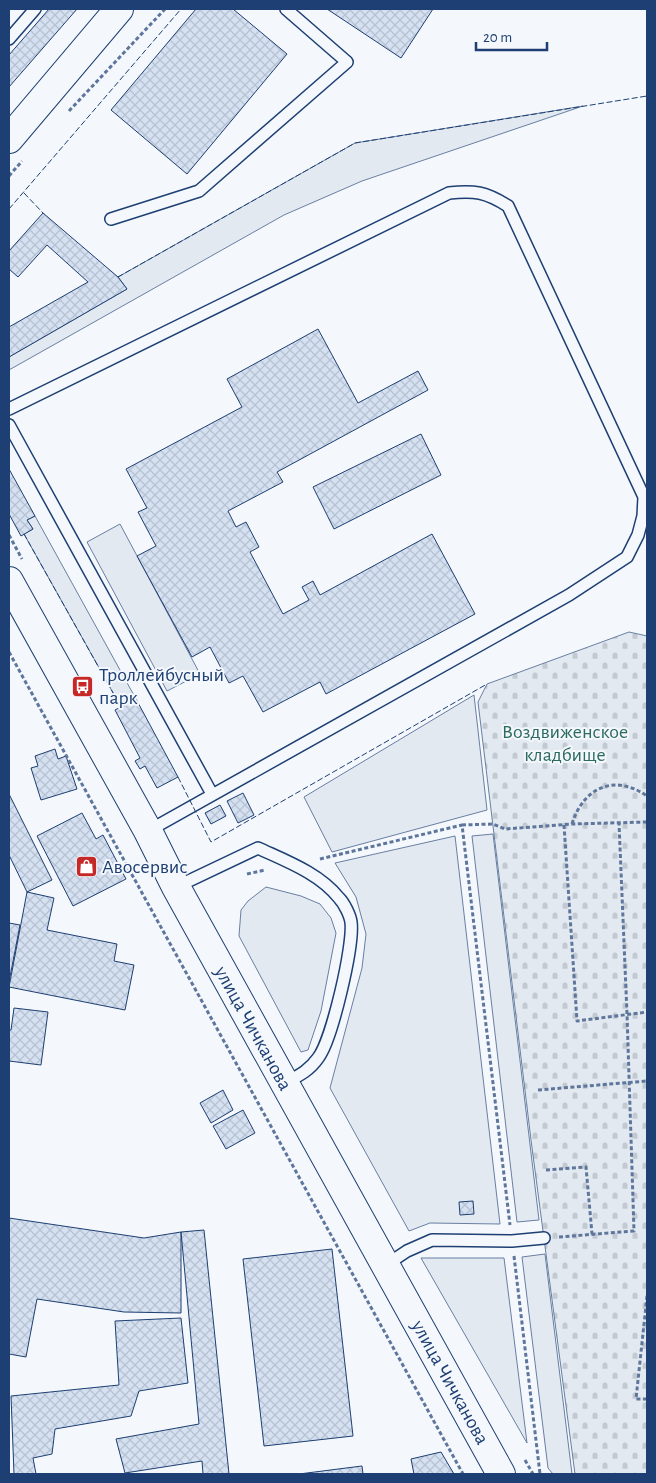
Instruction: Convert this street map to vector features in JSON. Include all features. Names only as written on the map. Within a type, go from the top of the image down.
[{"type":"main road","points":[[16,150],[120,9]]},
{"type":"main road","name":"улица Чичканова","points":[[9,581],[501,1474]]},
{"type":"lane","points":[[9,39],[35,9]]},
{"type":"lane","points":[[111,219],[199,190],[347,62],[286,9]]},
{"type":"lane","points":[[9,409],[449,193],[478,191],[495,197],[508,206],[644,497],[643,516],[638,535],[627,556],[568,595],[148,831]]},
{"type":"lane","points":[[9,425],[212,794]]},
{"type":"lane","points":[[176,887],[258,848],[313,874],[340,898],[351,921],[350,946],[335,1018],[320,1057],[306,1072],[285,1084]]},
{"type":"lane","points":[[386,1265],[407,1251],[432,1240],[512,1241],[544,1238]]},
{"type":"path","points":[[63,118],[165,9]]},
{"type":"path","points":[[9,176],[16,150]]},
{"type":"path","points":[[9,652],[464,1474]]},
{"type":"path","points":[[572,824],[576,810],[584,799],[596,790],[624,785],[638,789],[647,796]]},
{"type":"path","points":[[247,874],[294,865],[462,825],[493,824],[505,829],[572,824],[647,822]]},
{"type":"path","points":[[544,1238],[634,1231],[619,823]]},
{"type":"path","points":[[462,825],[540,1474]]},
{"type":"path","points":[[564,825],[577,1020],[647,1012]]},
{"type":"path","points":[[538,1090],[647,1081]]},
{"type":"path","points":[[546,1170],[586,1167],[592,1234]]},
{"type":"path","points":[[647,1296],[636,1399],[647,1399]]},
{"type":"green space","points":[[583,106],[362,181],[284,215],[9,370],[9,357],[127,289],[118,277],[355,143]]},
{"type":"green space","points":[[35,516],[136,699],[121,707],[24,534],[33,529],[27,520]]},
{"type":"green space","points":[[120,524],[200,674],[167,691],[87,542]]},
{"type":"green space","name":"Воздвиженское кладбище","points":[[629,632],[647,636],[647,1474],[575,1474],[531,1140],[478,702],[487,684]]},
{"type":"green space","points":[[474,695],[487,810],[332,852],[304,797]]},
{"type":"green space","points":[[493,834],[539,1220],[517,1222],[472,836]]},
{"type":"green space","points":[[455,836],[500,1224],[430,1223],[409,1231],[330,1088],[362,968],[366,934],[356,897],[335,863]]},
{"type":"green space","points":[[266,887],[301,896],[320,904],[331,918],[336,933],[321,1011],[308,1050],[301,1052],[239,936],[241,910],[248,901]]},
{"type":"green space","points":[[545,1254],[572,1474],[553,1474],[548,1468],[522,1257]]},
{"type":"green space","points":[[421,1258],[504,1258],[527,1443]]},
{"type":"building","points":[[49,9],[77,9],[9,87],[9,55]]},
{"type":"building","points":[[196,9],[233,9],[287,54],[187,174],[111,110]]},
{"type":"building","points":[[327,9],[433,9],[401,58]]},
{"type":"building","points":[[43,213],[118,277],[127,289],[9,357],[9,327],[88,282],[47,245],[18,277],[9,269],[9,251]]},
{"type":"building","points":[[318,329],[358,403],[418,371],[428,390],[277,472],[283,482],[228,511],[236,527],[246,522],[259,547],[250,552],[283,614],[309,600],[302,587],[313,581],[320,595],[432,534],[475,614],[326,694],[320,682],[263,712],[243,676],[229,683],[210,647],[192,657],[137,556],[156,546],[138,512],[147,508],[126,469],[242,407],[227,379]]},
{"type":"building","points":[[421,434],[441,475],[334,529],[313,487]]},
{"type":"building","points":[[9,469],[35,516],[27,520],[33,529],[21,536],[9,514]]},
{"type":"building","points":[[136,699],[178,777],[157,788],[145,766],[140,769],[135,761],[140,758],[115,710]]},
{"type":"building","points":[[55,749],[58,759],[66,756],[77,789],[41,800],[31,768],[38,766],[35,756]]},
{"type":"building","points":[[243,793],[254,815],[238,823],[227,801]]},
{"type":"building","points":[[9,794],[52,880],[27,892],[9,855]]},
{"type":"building","points":[[220,805],[226,816],[211,824],[205,813]]},
{"type":"building","name":"Авосервис","points":[[82,813],[96,839],[103,835],[126,879],[73,906],[37,836]]},
{"type":"building","points":[[27,892],[54,898],[47,930],[117,944],[114,961],[134,965],[125,1010],[9,987]]},
{"type":"building","points":[[9,923],[20,925],[9,982]]},
{"type":"building","points":[[14,1008],[48,1012],[41,1065],[9,1061],[9,1030],[11,1030]]},
{"type":"building","points":[[223,1090],[233,1110],[211,1123],[200,1103]]},
{"type":"building","points":[[243,1110],[255,1133],[226,1149],[213,1126]]},
{"type":"building","points":[[473,1201],[474,1214],[460,1215],[459,1202]]},
{"type":"building","points":[[9,1218],[144,1238],[181,1232],[181,1313],[124,1312],[37,1299],[26,1357],[9,1354]]},
{"type":"building","points":[[204,1230],[229,1474],[203,1474],[202,1461],[125,1473],[116,1439],[199,1424],[181,1232]]},
{"type":"building","points":[[332,1249],[353,1436],[264,1446],[243,1259]]},
{"type":"building","points":[[181,1318],[188,1383],[139,1391],[131,1416],[55,1429],[52,1454],[33,1458],[36,1474],[14,1474],[11,1396],[119,1385],[115,1321]]},
{"type":"building","points":[[441,1452],[454,1474],[414,1474],[411,1459]]},
{"type":"building","points":[[362,1466],[363,1474],[299,1474]]},
{"type":"fence","points":[[9,209],[181,9]]},
{"type":"fence","points":[[118,277],[355,143],[647,96]]},
{"type":"fence","points":[[24,193],[43,213]]},
{"type":"fence","points":[[24,534],[121,707]]},
{"type":"fence","points":[[178,777],[211,842],[487,684]]},
{"type":"place","name":"Троллейбусный парк","points":[[83,686]]},
{"type":"place","name":"Авосервис","points":[[86,866]]}]
